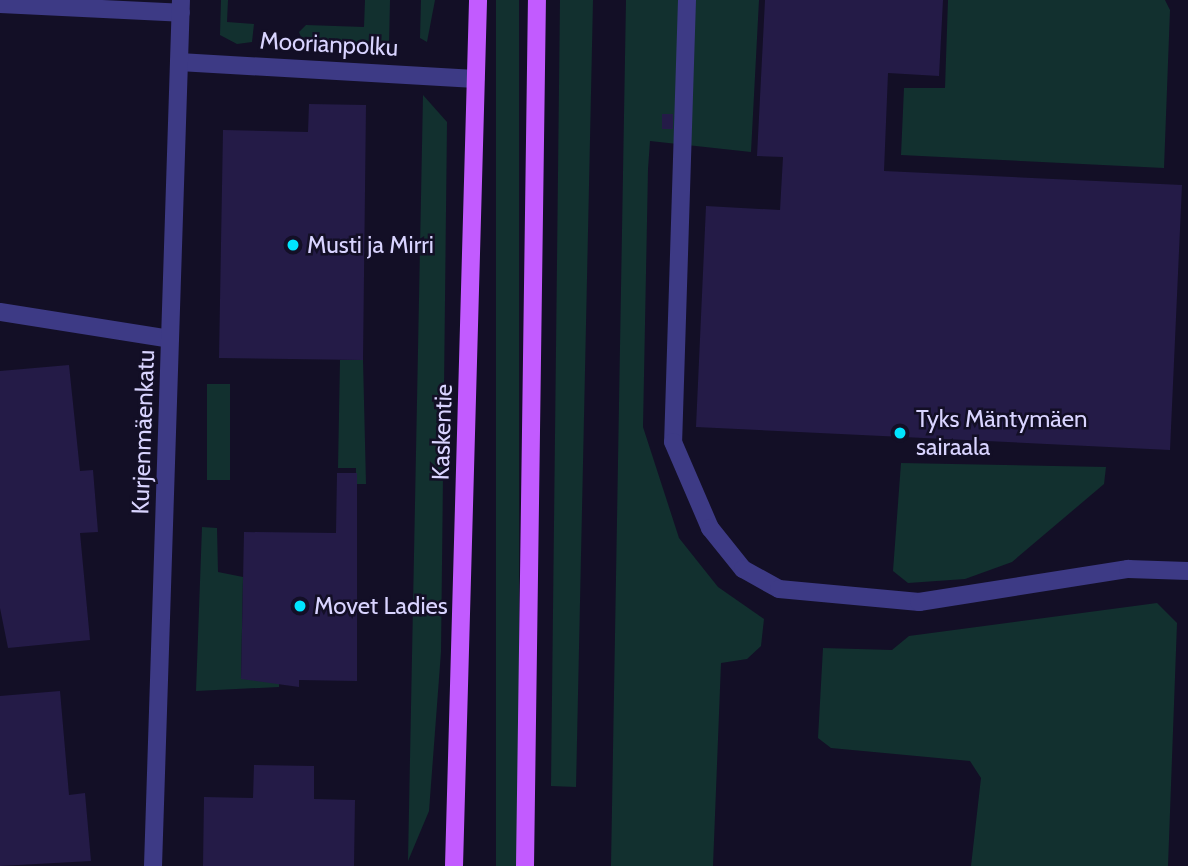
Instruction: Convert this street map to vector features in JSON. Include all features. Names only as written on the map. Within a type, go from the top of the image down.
[{"type":"main road","name":"Kaskentie","points":[[454,866],[478,0]]},
{"type":"main road","points":[[524,866],[537,0]]},
{"type":"street","points":[[687,0],[673,442],[710,528],[743,569],[779,589],[919,602],[1128,569],[1188,571]]},
{"type":"street","points":[[0,4],[181,6]]},
{"type":"street","name":"Kurjenmäenkatu","points":[[153,866],[181,6]]},
{"type":"street","name":"Moorianpolku","points":[[180,62],[477,79]]},
{"type":"street","points":[[0,312],[170,339]]},
{"type":"green space","points":[[221,0],[228,0],[227,22],[254,24],[252,42],[237,44],[220,35]]},
{"type":"green space","points":[[365,0],[390,0],[389,46],[303,42],[299,32],[306,25],[364,27]]},
{"type":"green space","points":[[421,0],[435,0],[427,42],[420,38]]},
{"type":"green space","points":[[496,0],[519,0],[519,866],[496,866]]},
{"type":"green space","points":[[560,0],[593,0],[576,787],[551,786]]},
{"type":"green space","points":[[626,0],[759,0],[751,152],[650,141],[648,169],[643,427],[679,538],[718,587],[764,619],[761,646],[747,659],[721,663],[713,866],[611,866]]},
{"type":"green space","points":[[948,0],[1165,0],[1170,10],[1164,168],[901,155],[904,88],[945,88]]},
{"type":"green space","points":[[423,95],[447,122],[441,652],[429,811],[408,861]]},
{"type":"green space","points":[[340,360],[363,360],[366,484],[356,484],[356,468],[338,468]]},
{"type":"green space","points":[[207,384],[230,384],[230,480],[207,480]]},
{"type":"green space","points":[[901,463],[1106,467],[1104,484],[1012,562],[965,579],[908,583],[893,571]]},
{"type":"green space","points":[[202,527],[217,528],[218,572],[243,577],[241,678],[279,679],[279,687],[196,691]]},
{"type":"green space","points":[[1157,603],[1177,623],[1168,866],[971,866],[981,778],[970,761],[831,748],[818,738],[823,648],[892,650],[909,636]]},
{"type":"building","points":[[765,0],[943,0],[939,76],[888,73],[884,171],[1182,185],[1170,450],[696,427],[706,206],[780,210],[783,157],[757,156]]},
{"type":"building","points":[[309,104],[366,105],[363,360],[219,358],[223,130],[308,132]]},
{"type":"building","points":[[662,114],[673,114],[673,129],[662,129]]},
{"type":"building","points":[[69,365],[80,471],[93,470],[98,532],[80,533],[90,640],[8,648],[0,608],[0,371]]},
{"type":"building","points":[[337,473],[357,473],[357,681],[299,680],[299,687],[241,679],[244,532],[336,533]]},
{"type":"building","points":[[60,691],[69,795],[85,793],[91,861],[0,866],[0,696]]},
{"type":"building","points":[[254,765],[314,766],[314,799],[355,800],[354,866],[203,866],[204,797],[253,798]]},
{"type":"place","name":"Musti ja Mirri","points":[[293,245]]},
{"type":"place","name":"Tyks Mäntymäen sairaala","points":[[900,433]]},
{"type":"place","name":"Movet Ladies","points":[[300,606]]}]
